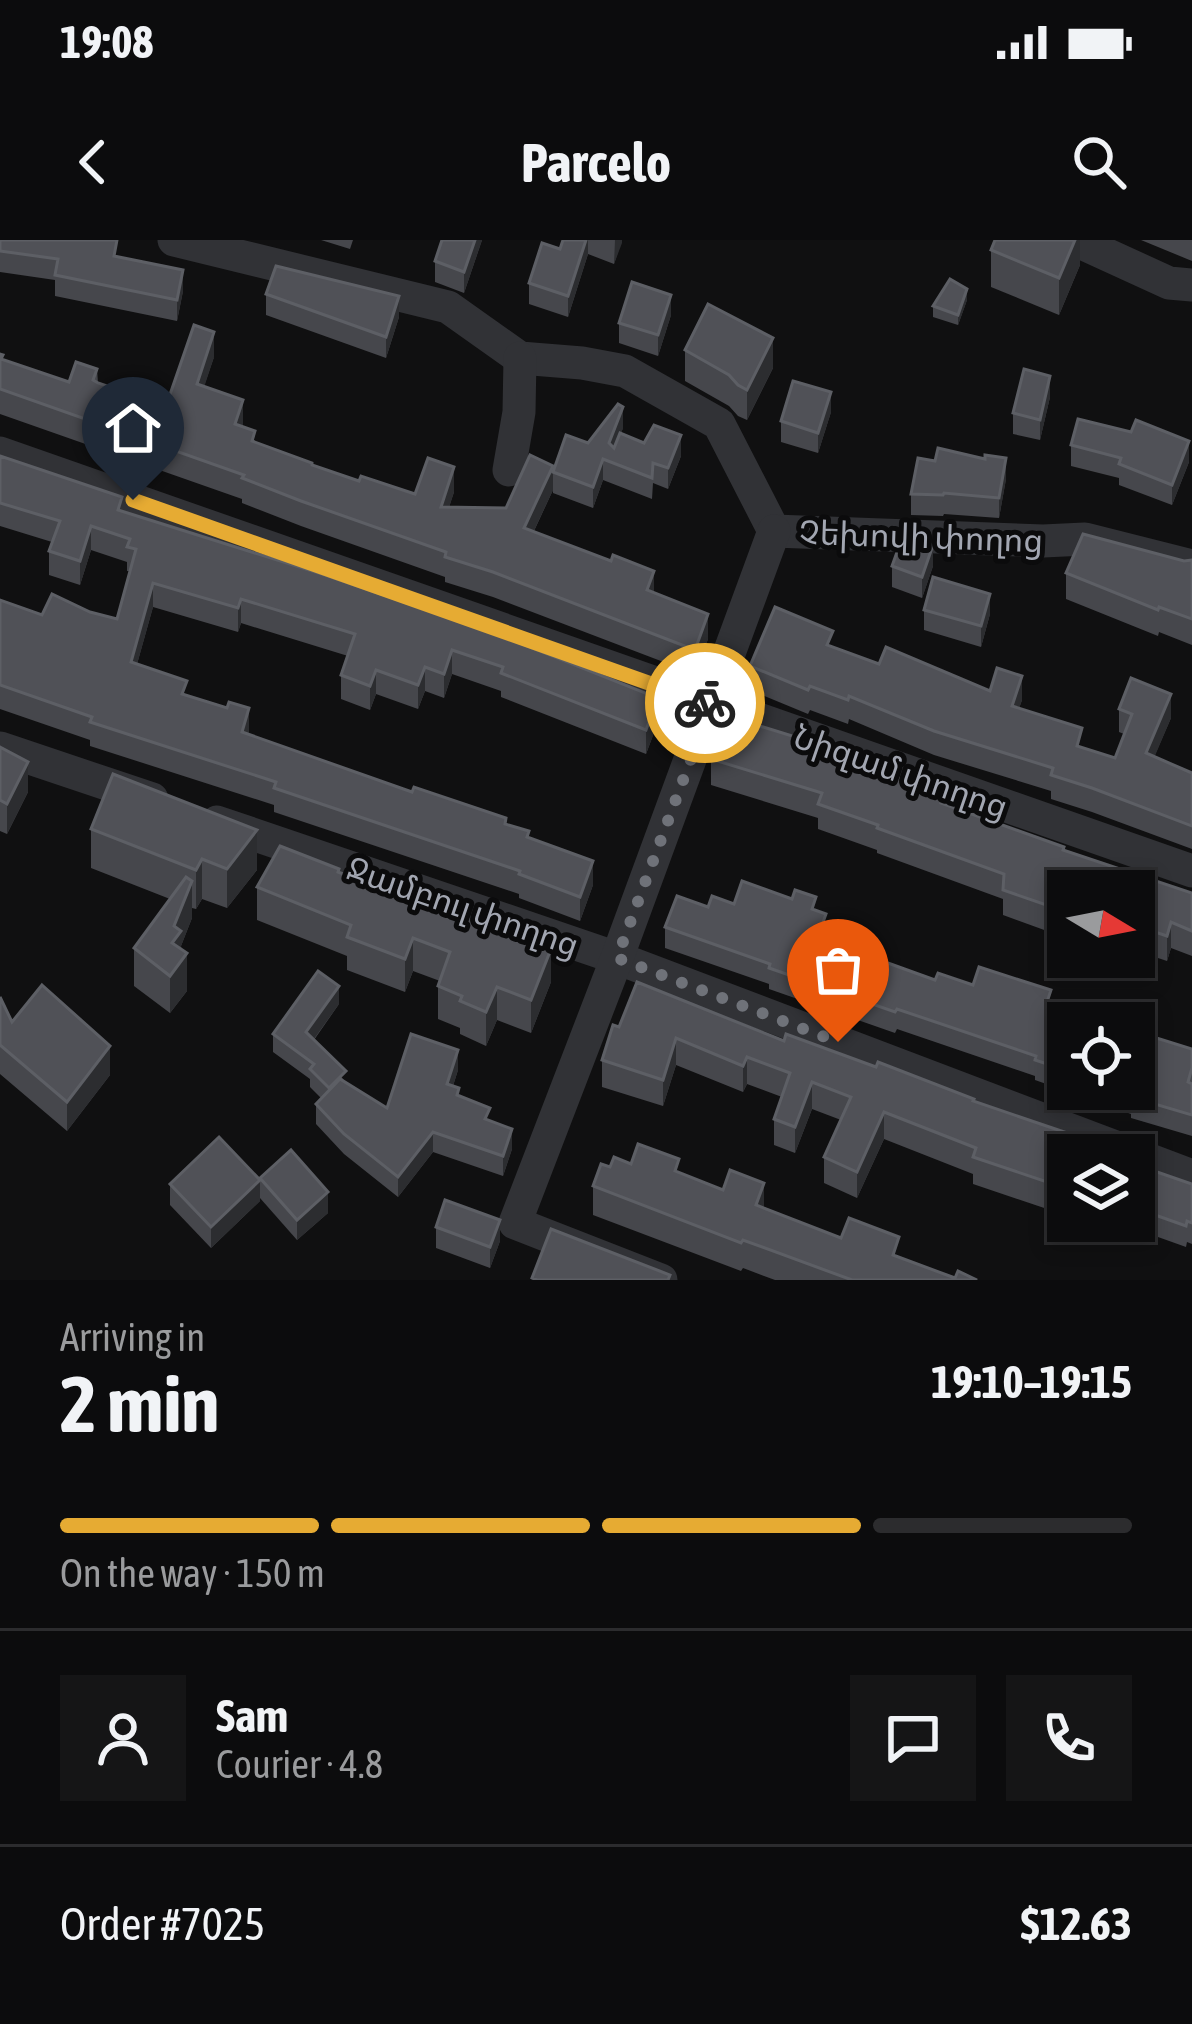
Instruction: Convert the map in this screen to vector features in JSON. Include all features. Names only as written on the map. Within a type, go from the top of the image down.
[{"type":"street","points":[[174,240],[448,307],[520,358],[519,412],[508,470]]},
{"type":"street","points":[[1076,240],[1169,283],[1192,285]]},
{"type":"street","name":"Չեխովի փողոց","points":[[520,358],[625,371],[718,424],[774,531],[1085,539],[1192,566]]},
{"type":"street","name":"Նիզամ փողոց","points":[[0,453],[1192,871]]},
{"type":"street","points":[[661,1280],[515,1223],[774,531]]},
{"type":"street","name":"Ջամբուլ փողոց","points":[[0,748],[617,958],[1192,1175]]},
{"type":"building","points":[[0,240],[117,240],[114,256],[183,270],[177,300],[55,275],[58,259],[0,251]]},
{"type":"building","points":[[442,240],[475,240],[464,272],[435,261]]},
{"type":"building","points":[[563,240],[586,240],[568,296],[529,283],[542,243],[560,249]]},
{"type":"building","points":[[995,240],[1075,240],[1059,278],[991,250]]},
{"type":"building","points":[[276,266],[399,296],[386,337],[266,294]]},
{"type":"building","points":[[950,279],[967,289],[958,315],[933,306]]},
{"type":"building","points":[[632,282],[671,295],[658,335],[619,323]]},
{"type":"building","points":[[708,304],[773,338],[747,390],[685,350]]},
{"type":"building","points":[[194,325],[214,332],[197,384],[243,400],[235,424],[255,431],[252,441],[312,465],[415,494],[428,458],[454,467],[441,507],[506,508],[530,455],[553,466],[524,528],[611,561],[613,555],[654,571],[647,590],[708,614],[695,650],[445,557],[446,552],[301,501],[242,478],[244,475],[0,389],[0,354],[1,359],[69,382],[76,362],[97,369],[93,380],[98,383],[166,406]]},
{"type":"building","points":[[1024,369],[1050,376],[1040,420],[1013,413]]},
{"type":"building","points":[[793,381],[831,392],[818,433],[781,421]]},
{"type":"building","points":[[618,404],[623,407],[609,443],[614,448],[620,433],[644,443],[654,425],[681,435],[668,468],[653,463],[652,478],[603,459],[593,487],[553,472],[566,435],[588,443]]},
{"type":"building","points":[[1078,419],[1131,432],[1136,420],[1189,441],[1172,485],[1119,464],[1121,458],[1071,445]]},
{"type":"building","points":[[938,448],[985,459],[985,455],[1006,458],[999,498],[911,494],[918,458],[935,461]]},
{"type":"building","points":[[0,456],[122,497],[118,510],[492,632],[658,698],[646,730],[501,673],[503,667],[452,650],[444,674],[425,667],[418,685],[376,670],[370,686],[341,675],[355,634],[241,599],[238,608],[153,583],[131,662],[187,681],[182,694],[227,708],[229,702],[249,708],[242,732],[412,792],[414,787],[506,818],[505,824],[529,831],[527,837],[593,861],[580,897],[520,871],[274,788],[276,782],[90,722],[92,717],[0,685],[0,600],[42,615],[52,594],[117,619],[136,549],[127,547],[130,539],[91,526],[80,561],[49,551],[60,521],[0,503]]},
{"type":"building","points":[[1083,534],[1192,560],[1192,619],[1066,573]]},
{"type":"building","points":[[901,541],[933,545],[922,577],[892,566]]},
{"type":"building","points":[[933,577],[990,594],[981,626],[924,610]]},
{"type":"building","points":[[775,607],[833,631],[827,645],[879,664],[886,647],[990,691],[997,668],[1022,676],[1012,706],[1082,728],[1077,746],[1115,758],[1132,714],[1119,709],[1131,678],[1171,694],[1146,753],[1192,773],[1192,826],[1051,775],[1053,768],[934,731],[849,696],[848,700],[810,686],[808,690],[750,666]]},
{"type":"building","points":[[724,715],[815,743],[813,750],[944,793],[941,803],[1123,870],[1047,870],[1047,905],[1003,890],[1004,874],[818,804],[822,793],[711,759]]},
{"type":"building","points":[[0,747],[28,762],[7,804],[0,800]]},
{"type":"building","points":[[113,774],[257,830],[227,869],[202,859],[196,870],[91,829]]},
{"type":"building","points":[[280,846],[437,910],[439,906],[551,949],[531,1000],[497,987],[486,1012],[438,986],[450,952],[413,938],[405,959],[347,937],[351,925],[257,887]]},
{"type":"building","points":[[186,877],[192,881],[174,926],[181,931],[172,943],[187,953],[170,976],[134,948]]},
{"type":"building","points":[[742,881],[792,899],[795,890],[816,897],[812,909],[826,914],[822,925],[854,936],[849,949],[935,980],[938,973],[973,985],[979,967],[1051,990],[1047,1064],[1035,1060],[1036,1056],[895,1012],[665,927],[677,896],[708,907],[712,896],[734,904]]},
{"type":"building","points":[[1155,881],[1192,893],[1192,931],[1171,922],[1167,936],[1155,932]]},
{"type":"building","points":[[318,971],[339,986],[306,1032],[346,1071],[329,1088],[310,1069],[314,1064],[273,1034]]},
{"type":"building","points":[[637,982],[784,1041],[786,1034],[876,1067],[878,1062],[1070,1134],[1047,1134],[1047,1182],[973,1157],[976,1148],[884,1112],[857,1172],[824,1157],[851,1097],[812,1082],[795,1127],[774,1119],[790,1073],[747,1057],[743,1066],[676,1038],[663,1080],[602,1060],[613,1025],[619,1027]]},
{"type":"building","points":[[42,985],[110,1046],[67,1102],[0,1045],[0,997],[12,1022]]},
{"type":"building","points":[[411,1034],[458,1050],[447,1084],[459,1088],[457,1095],[490,1108],[485,1119],[512,1129],[503,1156],[433,1132],[398,1177],[344,1134],[316,1104],[340,1079],[387,1108]]},
{"type":"building","points":[[1155,1038],[1192,1049],[1188,1082],[1192,1084],[1192,1115],[1155,1104]]},
{"type":"building","points":[[219,1137],[260,1180],[211,1227],[170,1184]]},
{"type":"building","points":[[638,1144],[679,1159],[675,1171],[723,1190],[730,1170],[764,1183],[756,1205],[841,1238],[849,1218],[899,1237],[893,1255],[955,1278],[958,1271],[977,1280],[852,1280],[593,1186],[601,1164],[610,1167],[614,1157],[631,1164]]},
{"type":"building","points":[[291,1150],[328,1192],[297,1220],[260,1178]]},
{"type":"building","points":[[1157,1172],[1192,1184],[1192,1223],[1187,1221],[1186,1226],[1155,1215]]},
{"type":"building","points":[[445,1200],[500,1220],[490,1247],[436,1227]]},
{"type":"building","points":[[551,1229],[670,1275],[668,1280],[532,1278]]},
{"type":"way so far","points":[[705,703],[711,705],[617,958],[838,1042]]},
{"type":"route","points":[[133,500],[705,703]]}]
